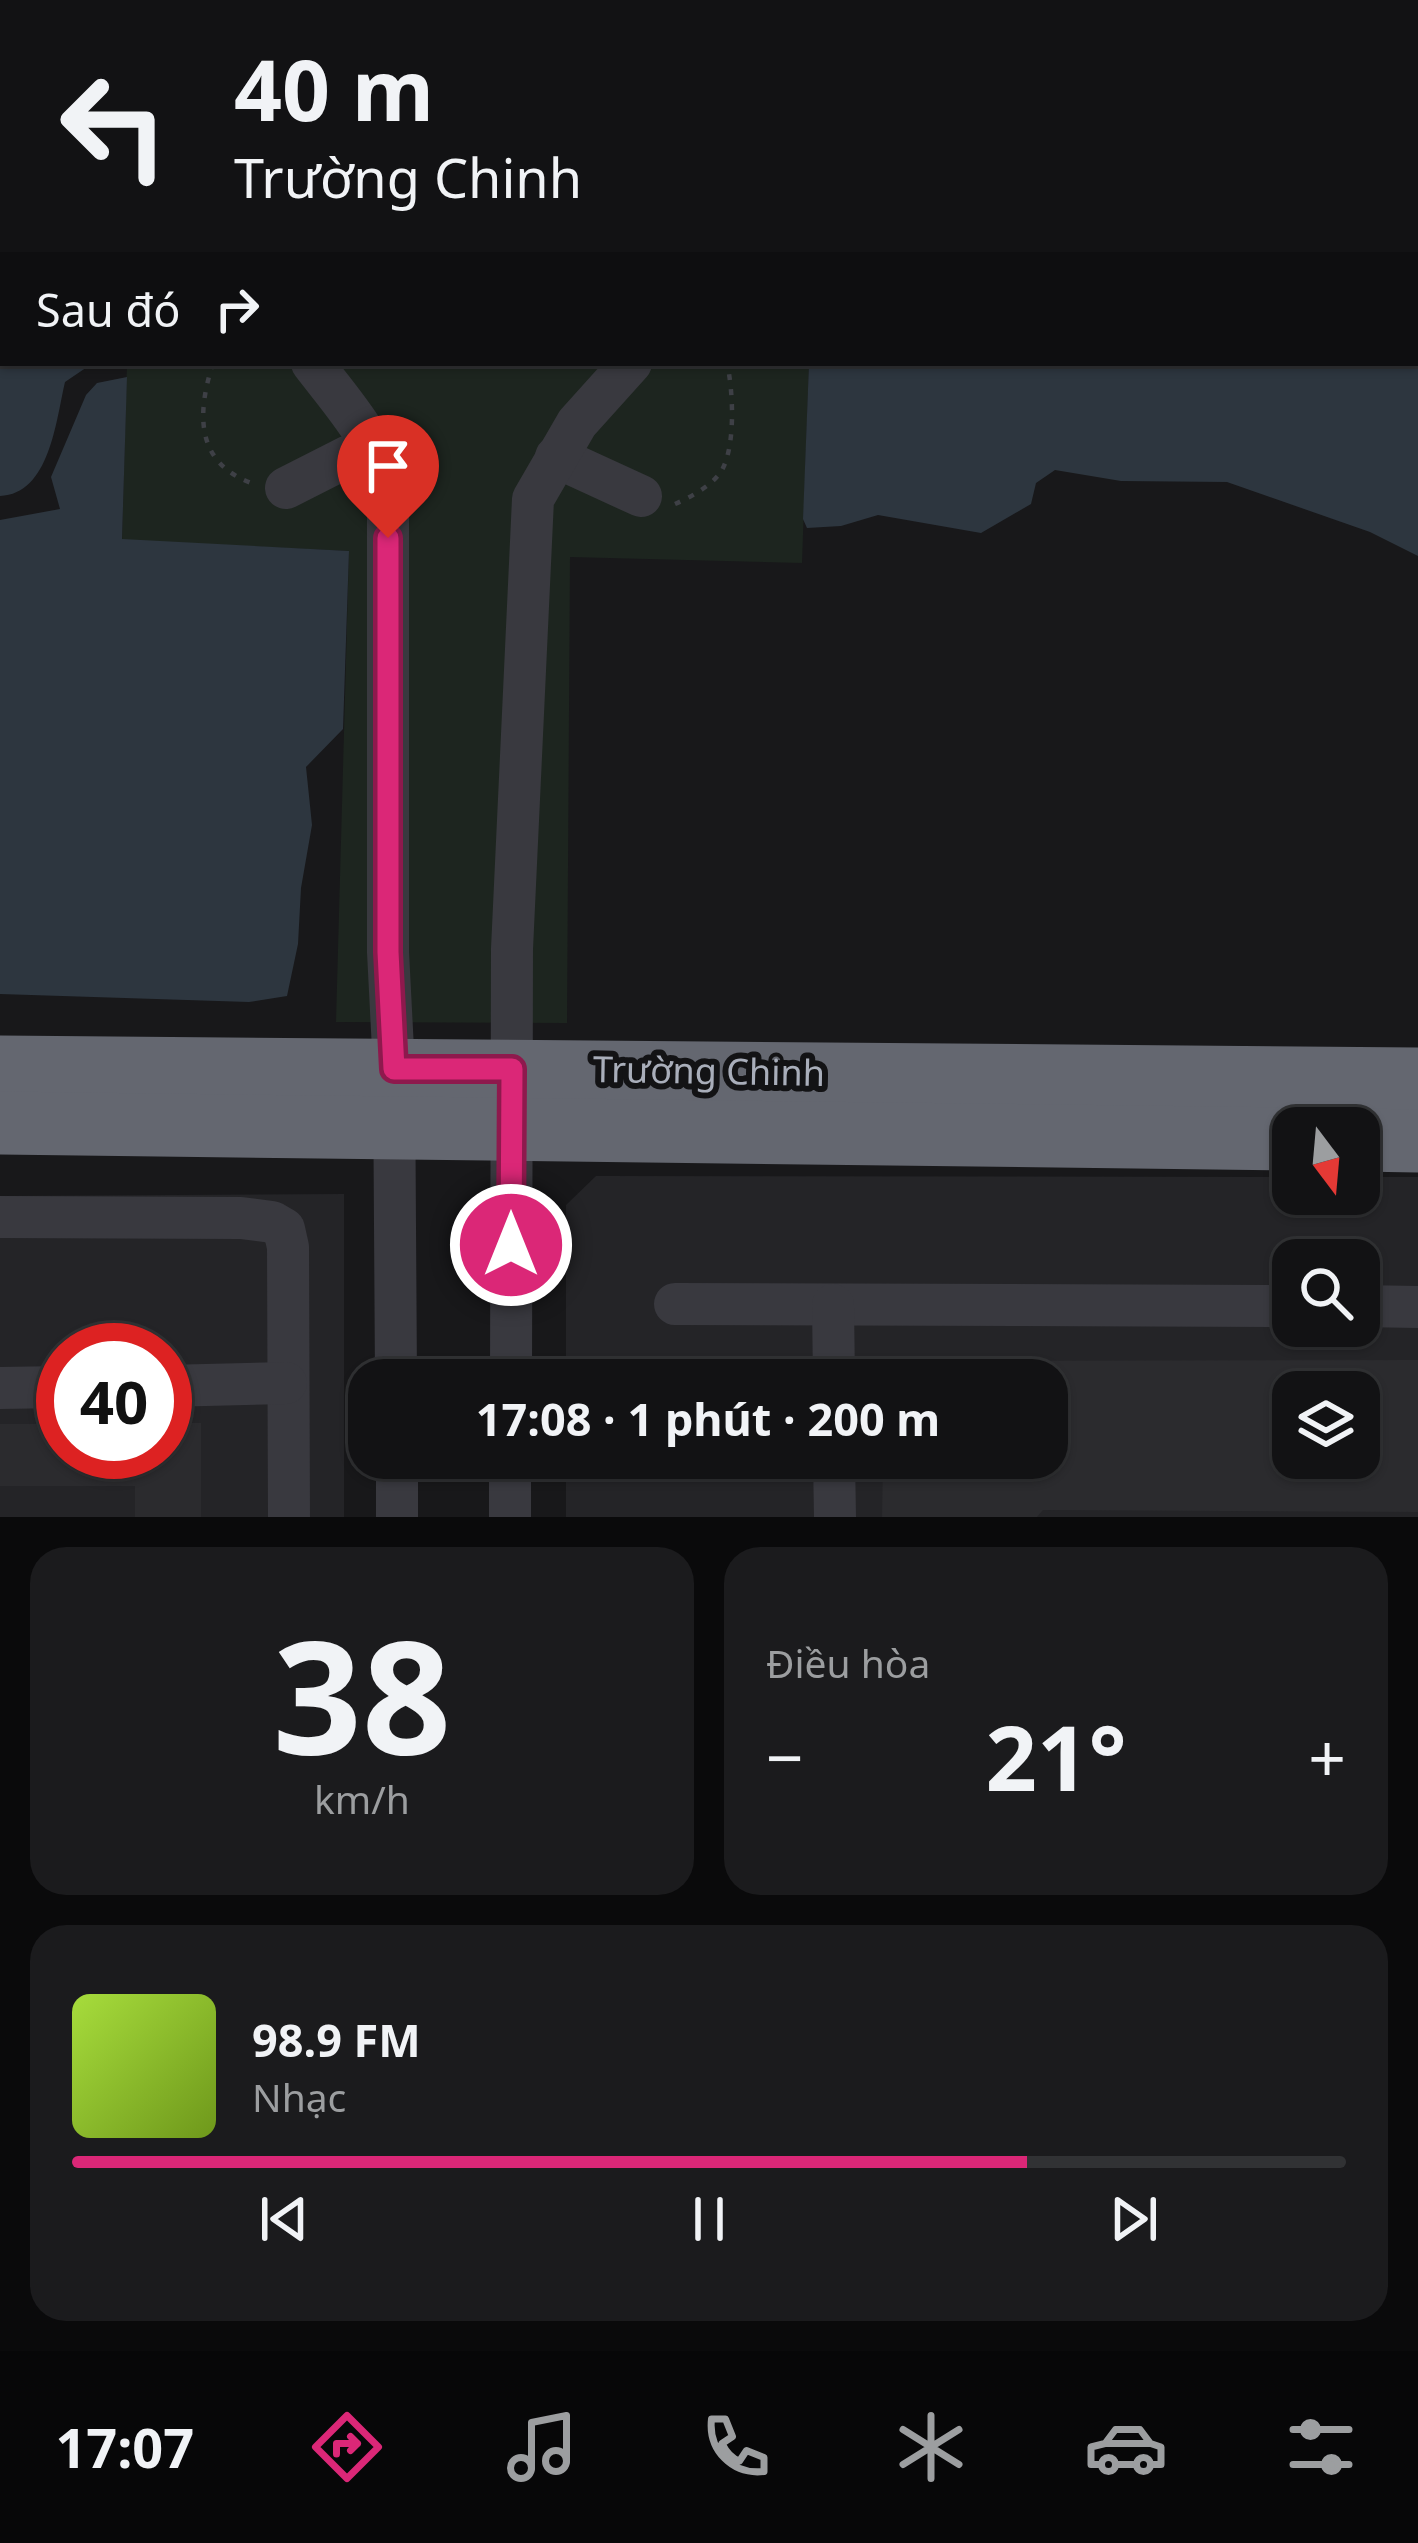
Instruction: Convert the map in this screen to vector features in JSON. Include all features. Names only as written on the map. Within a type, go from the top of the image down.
[{"type":"highway","name":"Trường Chinh","points":[[0,1067],[394,1097],[1272,1138]]},
{"type":"highway","name":"Trường Chinh","points":[[512,1099],[1418,1078]]},
{"type":"highway","name":"Trường Chinh","points":[[0,1123],[394,1097]]},
{"type":"highway","points":[[1380,1140],[1418,1141]]},
{"type":"street","points":[[314,366],[353,416],[385,473],[388,491],[388,952],[396,1359]]},
{"type":"street","points":[[511,1359],[512,949],[533,499],[577,423],[628,366]]},
{"type":"street","points":[[286,488],[349,456],[372,450]]},
{"type":"street","points":[[556,457],[641,496]]},
{"type":"street","points":[[0,1217],[241,1218],[272,1222],[284,1229],[288,1247],[289,1517]]},
{"type":"street","points":[[675,1304],[1272,1306]]},
{"type":"street","points":[[833,1304],[834,1359]]},
{"type":"street","points":[[1380,1306],[1418,1306]]},
{"type":"street","points":[[192,1385],[286,1383]]},
{"type":"street","points":[[0,1388],[36,1387]]},
{"type":"street","points":[[397,1479],[397,1517]]},
{"type":"street","points":[[510,1479],[510,1517]]},
{"type":"street","points":[[834,1479],[835,1517]]},
{"type":"path","points":[[212,366],[204,413],[206,443],[219,466],[261,488],[286,488]]},
{"type":"path","points":[[641,496],[672,505],[695,495],[722,469],[732,424],[727,366]]},
{"type":"shaded area","points":[[0,366],[89,366],[65,382],[54,434],[40,469],[17,492],[0,496]]},
{"type":"shaded area","points":[[127,366],[809,366],[802,563],[570,557],[567,1023],[336,1022],[349,551],[122,540]]},
{"type":"shaded area","points":[[809,366],[1418,366],[1418,556],[1370,532],[1227,482],[1121,481],[1055,470],[1036,483],[1031,504],[981,533],[878,515],[841,526],[807,528],[803,519]]},
{"type":"shaded area","points":[[127,377],[122,539],[349,551],[343,729],[306,767],[312,825],[287,996],[249,1002],[0,994],[0,520],[60,509],[51,477],[86,395],[97,383]]},
{"type":"shaded area","points":[[596,1176],[1272,1177],[1272,1215],[1380,1215],[1380,1177],[1418,1177],[1418,1517],[566,1517],[566,1479],[1068,1479],[1068,1359],[566,1359],[566,1205]]},
{"type":"shaded area","points":[[344,1194],[344,1517],[0,1517],[0,1196]]},
{"type":"building","points":[[1418,1360],[1418,1512],[1043,1510],[1037,1517],[882,1517],[883,1479],[1068,1479],[1068,1361]]},
{"type":"building","points":[[192,1423],[201,1423],[201,1517],[135,1517],[135,1486],[0,1486],[0,1424],[36,1424],[36,1479],[192,1479]]},
{"type":"route","points":[[388,538],[388,952],[394,1069],[512,1069],[511,1245]]}]
